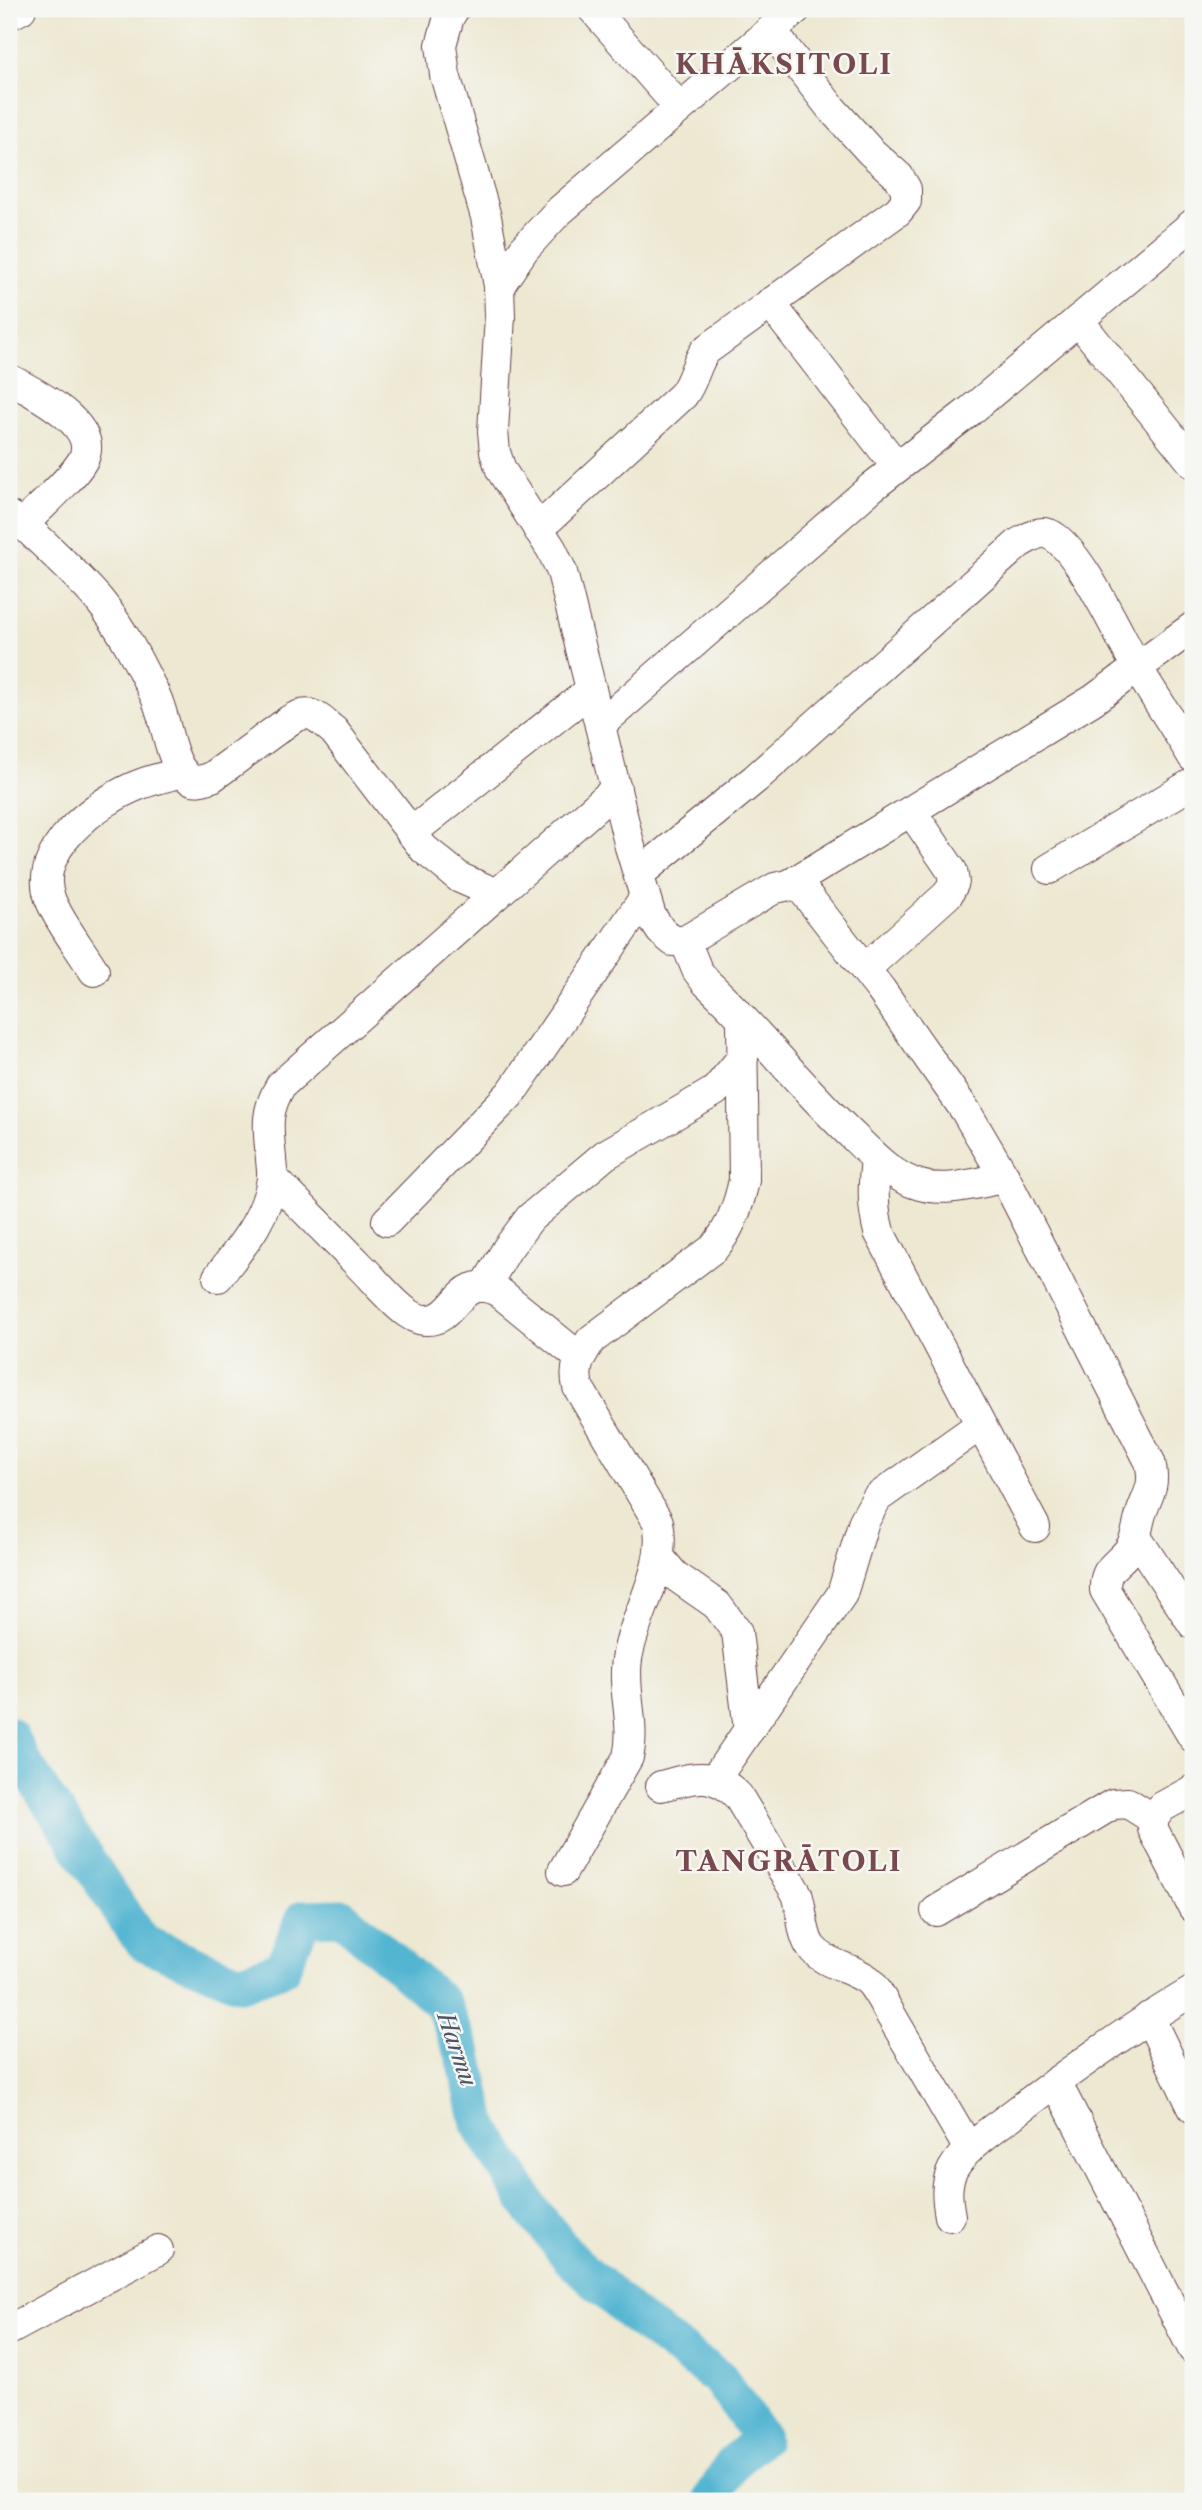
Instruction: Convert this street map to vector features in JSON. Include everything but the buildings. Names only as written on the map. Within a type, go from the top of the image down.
[{"type":"street","points":[[9,15],[21,9]]},
{"type":"street","points":[[454,9],[441,45],[445,75],[486,217],[499,286],[500,316],[493,430],[495,452],[501,470],[562,572],[642,886],[651,916],[661,932],[673,941],[685,941],[775,888],[789,885],[1093,700],[1193,627]]},
{"type":"street","points":[[593,9],[679,107]]},
{"type":"street","points":[[499,286],[524,249],[557,213],[796,9]]},
{"type":"street","points":[[538,529],[683,395],[694,379],[705,351],[898,211],[906,201],[906,189],[899,177],[870,151],[831,107],[771,30]]},
{"type":"street","points":[[600,725],[872,487],[970,411],[1193,224]]},
{"type":"street","points":[[770,303],[897,467]]},
{"type":"street","points":[[1078,320],[1193,463]]},
{"type":"street","points":[[9,379],[63,412],[79,428],[85,441],[86,454],[79,467],[16,520],[100,601],[130,646],[156,696],[183,772],[190,780],[200,782],[212,776],[290,720],[307,713],[318,718],[334,732],[424,849],[460,878],[497,894]]},
{"type":"street","points":[[387,1221],[511,1093],[642,886],[755,779],[1019,543],[1035,534],[1048,534],[1060,541],[1078,562],[1138,668],[1193,757]]},
{"type":"street","points":[[411,833],[591,690]]},
{"type":"street","points":[[94,971],[50,900],[46,876],[54,851],[71,831],[115,796],[141,784],[183,772]]},
{"type":"street","points":[[1049,869],[1193,783]]},
{"type":"street","points":[[218,1277],[254,1230],[265,1206],[272,1177],[268,1127],[271,1102],[281,1085],[616,789]]},
{"type":"street","points":[[865,969],[948,894],[954,882],[952,871],[911,811]]},
{"type":"street","points":[[789,885],[802,889],[813,901],[943,1077],[1005,1178],[1150,1462],[1154,1476],[1152,1489],[1140,1516],[1136,1537],[1129,1550],[1110,1569],[1105,1580],[1105,1590],[1193,1737]]},
{"type":"street","points":[[685,941],[697,970],[837,1122],[876,1159],[901,1177],[934,1188],[1005,1178]]},
{"type":"street","points":[[563,1871],[628,1757],[631,1743],[627,1658],[659,1557],[662,1539],[658,1522],[578,1387],[575,1373],[579,1357],[591,1340],[714,1248],[725,1234],[740,1201],[744,1180],[742,1019]]},
{"type":"street","points":[[486,1286],[530,1218],[605,1156],[715,1091],[743,1057]]},
{"type":"street","points":[[876,1159],[872,1193],[879,1232],[1035,1527]]},
{"type":"street","points":[[272,1177],[391,1297],[417,1319],[429,1320],[443,1314],[476,1286],[486,1286],[499,1292],[579,1357]]},
{"type":"street","points":[[715,1779],[842,1594],[871,1506],[877,1498],[980,1425]]},
{"type":"street","points":[[1136,1537],[1193,1625]]},
{"type":"street","points":[[659,1557],[674,1575],[717,1605],[737,1632],[749,1730]]},
{"type":"street","points":[[661,1786],[696,1777],[715,1779],[727,1784],[738,1796],[797,1894],[805,1934],[811,1947],[822,1957],[868,1980],[969,2149]]},
{"type":"street","points":[[1193,1790],[1162,1807],[1153,1819],[1157,1838],[1193,1907]]},
{"type":"street","points":[[936,1911],[1112,1804],[1128,1804],[1153,1819]]},
{"type":"street","points":[[950,2216],[946,2192],[953,2170],[969,2149],[1056,2082],[1149,2017],[1193,1991]]},
{"type":"street","points":[[1149,2017],[1193,2108]]},
{"type":"street","points":[[1056,2082],[1193,2348]]},
{"type":"street","points":[[9,2330],[158,2250]]},
{"type":"waterway","name":"Harmu","points":[[9,1735],[23,1762],[144,1943],[240,1983],[282,1968],[304,1918],[342,1917],[442,2003],[464,2055],[479,2123],[532,2210],[570,2258],[637,2319],[720,2379],[761,2438],[731,2465],[713,2501]]},
{"type":"district","name":"KHĀKSITOLI","points":[[784,64]]},
{"type":"district","name":"TANGRĀTOLI","points":[[789,1861]]}]
